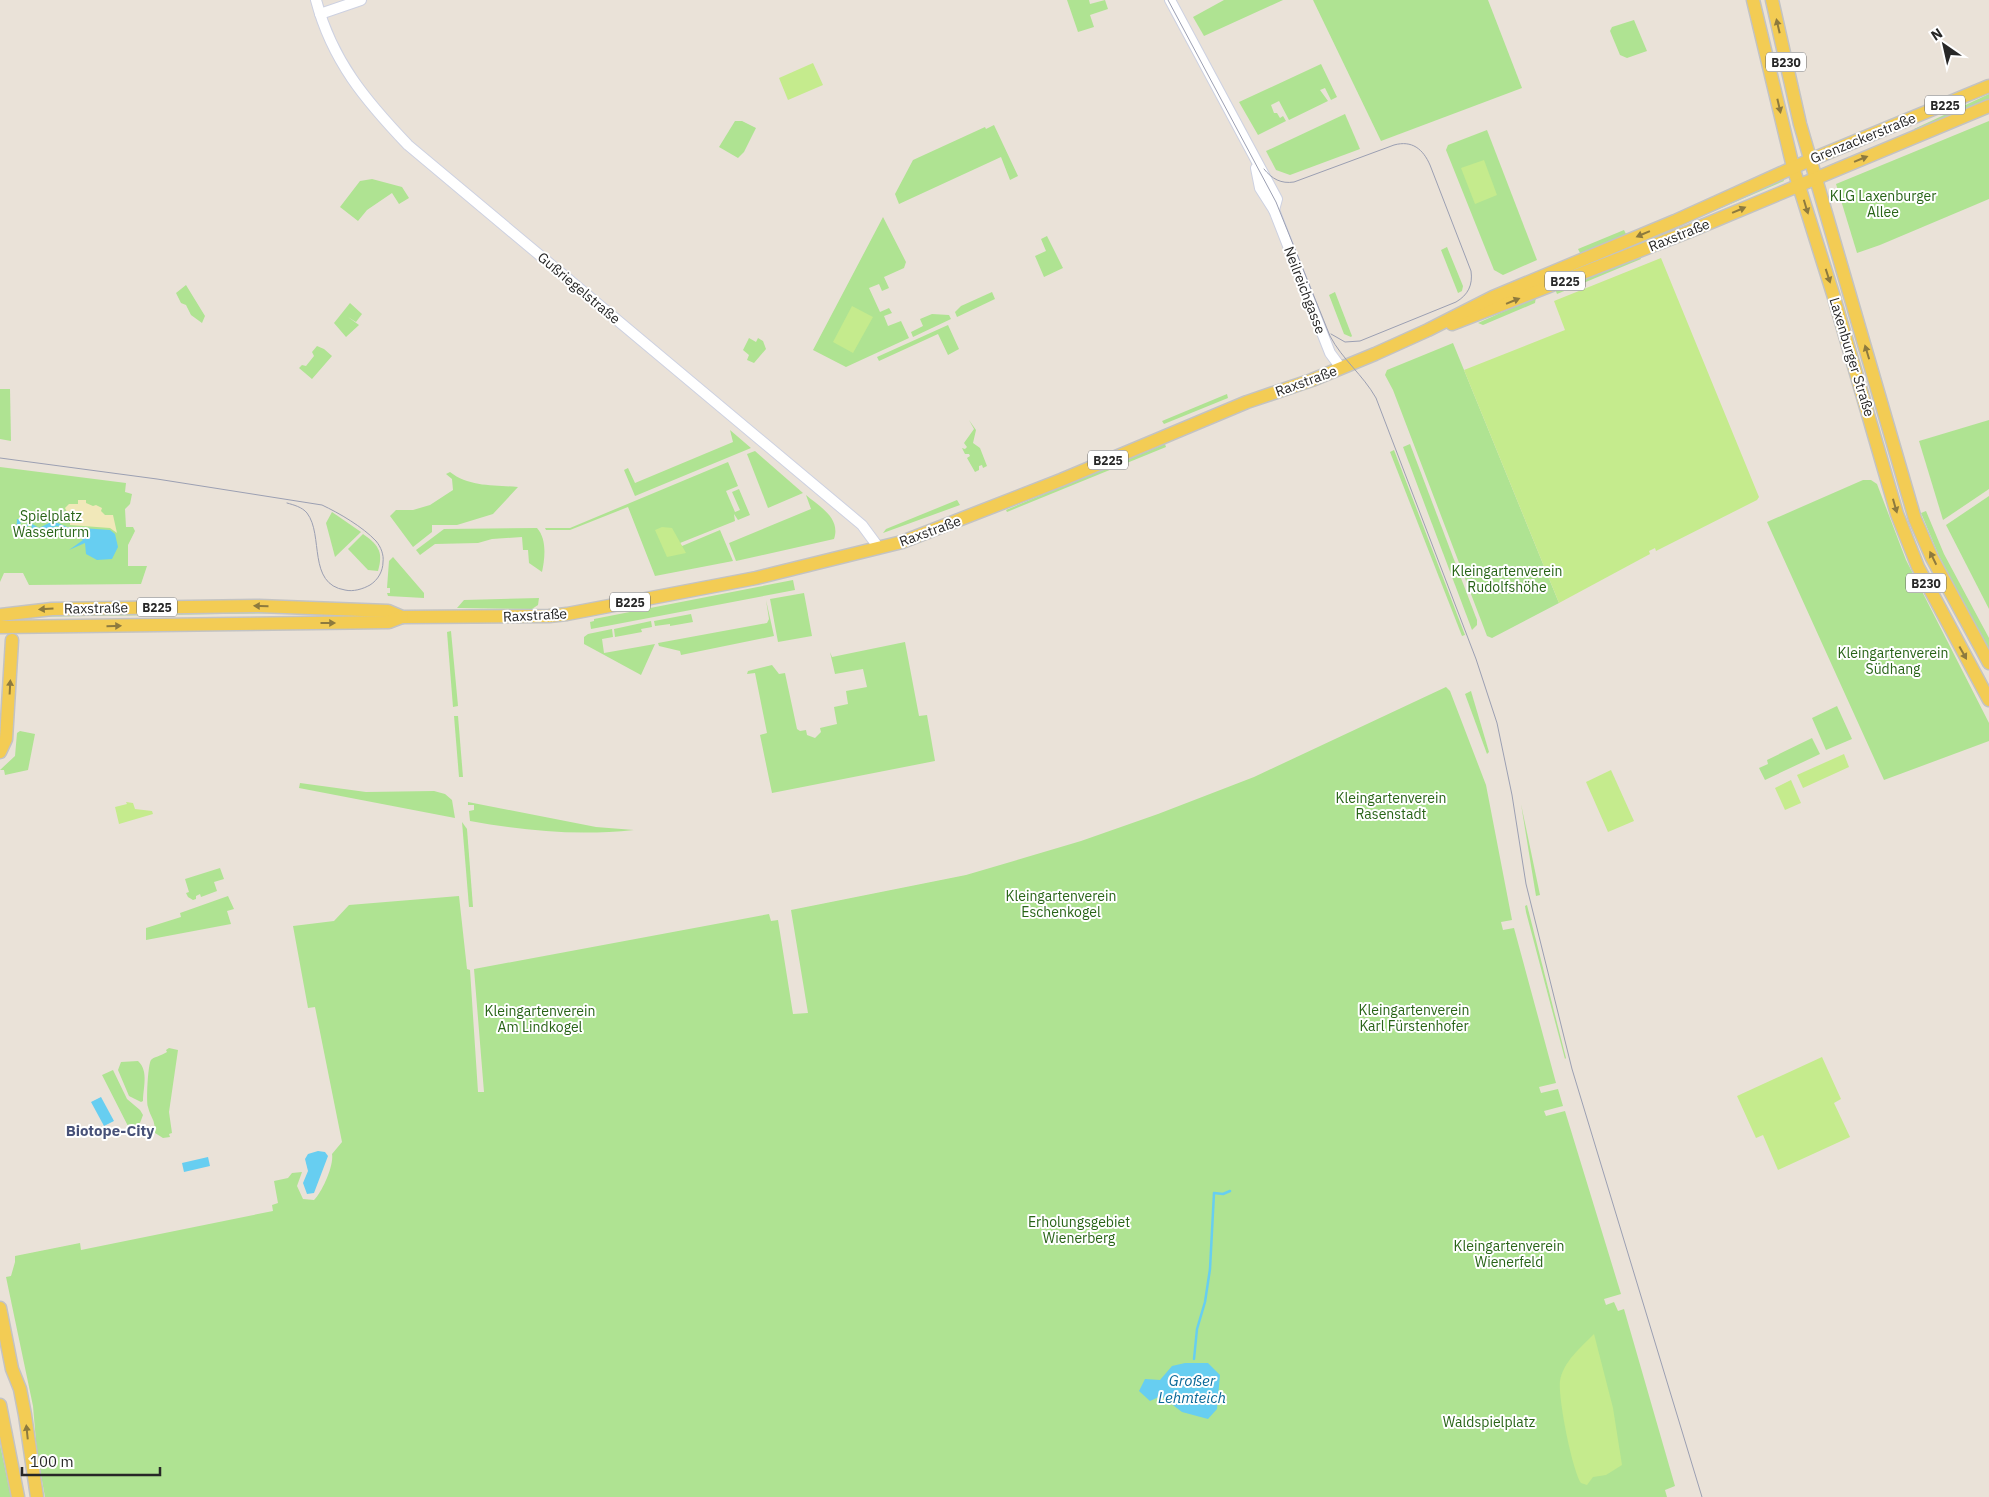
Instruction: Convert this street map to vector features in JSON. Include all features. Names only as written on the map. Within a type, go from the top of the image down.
[{"type":"main road","name":"Laxenburger Straße","points":[[1753,0],[1793,167],[1897,514],[1918,567],[1989,700]]},
{"type":"main road","name":"Laxenburger Straße","points":[[1772,0],[1810,160],[1915,519],[1932,558],[1989,663]]},
{"type":"main road","name":"Grenzackerstraße","points":[[1793,167],[1989,86]]},
{"type":"main road","name":"Grenzackerstraße","points":[[1816,178],[1989,106]]},
{"type":"main road","name":"Raxstraße","points":[[1,623],[30,626],[389,622],[402,617],[549,616],[756,578],[879,548],[919,536],[1247,402],[1341,368],[1428,330],[1482,302],[1675,220],[1793,167]]},
{"type":"main road","name":"Raxstraße","points":[[1428,330],[1468,319],[1816,178]]},
{"type":"main road","name":"Raxstraße","points":[[1,623],[52,609],[259,606],[388,611],[402,617]]},
{"type":"main road","points":[[0,752],[6,739],[12,640],[1,623]]},
{"type":"main road","points":[[12,640],[30,626]]},
{"type":"main road","points":[[0,1308],[12,1370],[20,1389],[37,1497]]},
{"type":"main road","points":[[0,1405],[18,1497]]},
{"type":"street","name":"Gußriegelstraße","points":[[316,0],[323,27],[355,86],[375,111],[408,145],[862,525],[879,548]]},
{"type":"street","points":[[320,14],[361,0]]},
{"type":"street","name":"Neilreichgasse","points":[[1170,0],[1277,199],[1274,210]]},
{"type":"street","name":"Neilreichgasse","points":[[1251,151],[1260,188],[1274,210],[1330,353],[1341,368]]},
{"type":"green space","points":[[1067,0],[1089,0],[1090,4],[1105,0],[1108,9],[1090,15],[1094,27],[1078,32]]},
{"type":"green space","points":[[1224,0],[1283,0],[1204,36],[1193,17]]},
{"type":"green space","points":[[1313,0],[1488,0],[1522,88],[1381,141]]},
{"type":"green space","points":[[1634,20],[1647,51],[1627,58],[1620,55],[1610,31],[1612,27]]},
{"type":"green space","points":[[813,63],[823,85],[788,100],[779,78]]},
{"type":"green space","points":[[1321,64],[1337,97],[1331,100],[1325,88],[1320,90],[1328,101],[1289,120],[1279,101],[1271,105],[1274,113],[1277,113],[1280,118],[1283,116],[1286,121],[1258,135],[1239,102]]},
{"type":"green space","points":[[1989,94],[1989,101],[1915,132],[1914,129]]},
{"type":"green space","points":[[1345,114],[1360,149],[1290,175],[1276,170],[1266,151]]},
{"type":"green space","points":[[735,121],[742,121],[756,128],[744,152],[738,158],[719,147]]},
{"type":"green space","name":"KLG Laxenburger Allee","points":[[1989,121],[1989,199],[1857,253],[1836,184]]},
{"type":"green space","points":[[994,125],[1018,176],[1010,180],[1001,157],[899,204],[895,194],[913,160],[985,127],[986,129]]},
{"type":"green space","points":[[1487,130],[1537,260],[1503,275],[1494,270],[1446,150],[1448,145]]},
{"type":"green space","points":[[1484,160],[1497,195],[1475,204],[1461,168]]},
{"type":"green space","points":[[372,179],[402,187],[409,198],[399,204],[392,193],[367,210],[358,221],[340,207],[360,181]]},
{"type":"green space","points":[[1783,179],[1784,181],[1539,286],[1537,283]]},
{"type":"green space","points":[[883,217],[906,262],[904,268],[884,277],[889,288],[882,291],[879,284],[869,288],[880,312],[889,308],[892,313],[884,316],[888,326],[901,321],[909,338],[846,367],[813,350]]},
{"type":"green space","points":[[1624,230],[1627,236],[1581,255],[1578,249]]},
{"type":"green space","points":[[1047,236],[1063,268],[1044,277],[1035,256],[1046,251],[1041,239]]},
{"type":"green space","points":[[1447,247],[1463,286],[1462,291],[1458,293],[1441,250]]},
{"type":"green space","points":[[1639,255],[1641,259],[1557,294],[1555,289]]},
{"type":"green space","points":[[1661,258],[1759,497],[1757,500],[1656,551],[1655,548],[1649,551],[1650,554],[1559,603],[1464,370],[1565,330],[1554,301]]},
{"type":"green space","points":[[186,285],[205,316],[202,323],[191,315],[186,305],[181,303],[176,293]]},
{"type":"green space","points":[[992,292],[995,299],[957,317],[955,312],[961,306]]},
{"type":"green space","points":[[1335,292],[1351,337],[1344,334],[1329,295]]},
{"type":"green space","points":[[1536,297],[1535,303],[1483,325],[1478,323]]},
{"type":"green space","points":[[350,303],[362,314],[356,322],[348,317],[359,325],[346,337],[334,323]]},
{"type":"green space","points":[[852,306],[873,317],[853,353],[833,342]]},
{"type":"green space","points":[[932,314],[949,315],[951,319],[913,337],[911,332],[923,326],[920,319]]},
{"type":"green space","points":[[948,325],[959,349],[948,355],[938,334],[879,361],[877,357]]},
{"type":"green space","points":[[749,338],[756,342],[758,338],[763,341],[766,349],[754,363],[747,360],[749,355],[743,350]]},
{"type":"green space","name":"Kleingartenverein Rudolfshöhe","points":[[1453,343],[1559,603],[1492,638],[1487,636],[1393,390],[1385,375],[1387,370]]},
{"type":"green space","points":[[317,346],[332,356],[312,379],[299,368],[302,365],[306,366],[314,356],[312,352]]},
{"type":"green space","points":[[0,389],[10,389],[11,441],[0,439]]},
{"type":"green space","points":[[1227,394],[1228,398],[1164,424],[1162,421]]},
{"type":"green space","points":[[969,420],[976,430],[973,443],[980,448],[987,466],[983,468],[982,465],[979,466],[979,470],[975,472],[967,458],[970,456],[969,454],[965,454],[962,448],[965,449],[967,447],[964,443],[974,429]]},
{"type":"green space","points":[[1989,420],[1989,489],[1943,520],[1919,441]]},
{"type":"green space","points":[[730,430],[751,448],[635,496],[624,470],[628,468],[635,483],[733,442]]},
{"type":"green space","points":[[1165,444],[1166,447],[1007,512],[1006,510]]},
{"type":"green space","points":[[1410,444],[1477,620],[1477,625],[1472,630],[1403,447]]},
{"type":"green space","points":[[1394,450],[1465,635],[1462,636],[1390,452]]},
{"type":"green space","points":[[755,451],[803,493],[768,508],[747,454]]},
{"type":"green space","points":[[728,462],[738,486],[726,491],[735,512],[740,510],[732,492],[739,489],[750,515],[738,520],[734,514],[735,521],[680,543],[682,546],[720,530],[733,561],[655,576],[628,507],[570,530],[546,530],[545,528],[570,528]]},
{"type":"green space","name":"Spielplatz Wasserturm","points":[[0,467],[126,483],[125,492],[132,494],[130,504],[125,509],[126,527],[133,527],[135,531],[128,545],[128,566],[147,566],[141,584],[29,585],[23,573],[4,573],[0,582]]},
{"type":"green space","points":[[450,472],[457,477],[474,483],[518,487],[493,514],[457,525],[432,525],[432,532],[413,547],[390,516],[396,510],[413,510],[430,505],[453,490],[452,479],[446,474]]},
{"type":"green space","name":"Kleingartenverein Südhang","points":[[1863,480],[1871,480],[1877,484],[1906,560],[1989,723],[1989,741],[1884,780],[1767,522]]},
{"type":"green space","points":[[806,495],[832,519],[835,525],[834,539],[736,561],[729,543],[811,509]]},
{"type":"green space","points":[[1989,496],[1989,609],[1946,525]]},
{"type":"green space","points":[[957,500],[960,505],[883,533],[886,529]]},
{"type":"green space","points":[[1926,511],[1944,554],[1989,638],[1989,650],[1939,556],[1921,513]]},
{"type":"green space","points":[[332,512],[361,532],[335,557],[326,523]]},
{"type":"green space","points":[[662,527],[672,528],[686,553],[667,557],[655,530]]},
{"type":"green space","points":[[537,528],[544,543],[542,572],[529,563],[528,550],[523,550],[522,537],[492,539],[478,543],[435,544],[420,555],[416,550],[444,529]]},
{"type":"green space","points":[[363,534],[379,550],[378,571],[368,570],[348,549]]},
{"type":"green space","points":[[393,557],[424,593],[424,598],[388,596],[387,593],[390,593],[390,588],[387,588],[389,561]]},
{"type":"green space","points":[[793,580],[795,590],[591,629],[590,622],[594,621],[594,619]]},
{"type":"green space","points":[[804,593],[812,636],[778,642],[770,599]]},
{"type":"green space","points":[[539,598],[538,605],[532,609],[457,608],[464,600]]},
{"type":"green space","points":[[766,600],[774,636],[681,655],[680,651],[659,646],[658,643],[767,623],[769,619]]},
{"type":"green space","points":[[273,611],[291,613],[26,617],[27,616]]},
{"type":"green space","points":[[691,614],[693,622],[670,626],[670,624],[655,626],[654,621]]},
{"type":"green space","points":[[651,621],[652,627],[641,629],[642,632],[615,637],[614,629]]},
{"type":"green space","points":[[612,629],[613,637],[602,639],[604,653],[655,644],[641,675],[584,644],[584,637],[588,634]]},
{"type":"green space","points":[[451,631],[458,706],[453,707],[447,632]]},
{"type":"green space","points":[[905,642],[919,716],[927,715],[935,761],[772,793],[760,735],[767,733],[755,673],[747,674],[748,671],[772,665],[779,674],[785,673],[797,729],[800,731],[806,730],[807,735],[815,738],[821,732],[820,728],[837,724],[834,707],[848,704],[846,691],[867,687],[863,669],[835,674],[830,652],[832,657]]},
{"type":"green space","name":"Erholungsgebiet Wienerberg","points":[[1446,687],[1450,691],[1486,785],[1512,920],[1501,922],[1503,930],[1514,928],[1556,1083],[1539,1087],[1541,1093],[1558,1089],[1563,1106],[1544,1111],[1546,1116],[1565,1111],[1621,1294],[1604,1299],[1606,1305],[1614,1302],[1618,1311],[1624,1309],[1675,1486],[1665,1490],[1667,1497],[45,1497],[37,1453],[33,1406],[6,1277],[11,1276],[15,1256],[80,1243],[81,1250],[273,1211],[272,1205],[278,1203],[274,1181],[288,1178],[292,1173],[302,1172],[297,1186],[303,1199],[314,1200],[327,1178],[332,1154],[342,1142],[315,1007],[308,1008],[293,926],[334,921],[349,905],[459,896],[467,969],[470,970],[478,1092],[484,1092],[474,969],[769,914],[771,921],[778,920],[793,1014],[808,1013],[791,910],[966,875],[1081,841],[1254,777]]},
{"type":"green space","points":[[1471,691],[1489,752],[1487,754],[1465,694]]},
{"type":"green space","points":[[1837,706],[1852,739],[1826,750],[1812,718]]},
{"type":"green space","points":[[454,716],[458,716],[463,777],[459,777]]},
{"type":"green space","points":[[20,731],[35,734],[28,770],[5,775],[4,770],[0,770],[15,756],[17,733]]},
{"type":"green space","points":[[1812,738],[1820,754],[1765,780],[1759,768],[1768,764],[1767,760]]},
{"type":"green space","points":[[1844,754],[1849,767],[1803,788],[1797,775]]},
{"type":"green space","points":[[1611,770],[1634,821],[1608,832],[1586,782]]},
{"type":"green space","points":[[1791,780],[1801,803],[1785,810],[1775,788]]},
{"type":"green space","points":[[300,783],[366,792],[434,791],[445,794],[452,800],[455,818],[299,788]]},
{"type":"green space","points":[[126,802],[133,803],[135,809],[152,811],[153,814],[119,824],[115,807],[127,804]]},
{"type":"green space","points":[[468,802],[596,827],[634,830],[592,833],[531,830],[490,825],[470,821],[469,811],[474,810],[474,805],[468,805]]},
{"type":"green space","points":[[1521,804],[1540,895],[1536,896]]},
{"type":"green space","points":[[462,822],[467,829],[473,907],[469,907]]},
{"type":"green space","points":[[220,868],[224,879],[214,882],[217,891],[201,897],[200,894],[193,900],[188,897],[186,893],[189,892],[185,879]]},
{"type":"green space","points":[[228,896],[234,909],[227,911],[231,924],[146,940],[146,928],[181,917],[180,913]]},
{"type":"green space","points":[[1527,905],[1565,1059],[1526,912],[1525,906]]},
{"type":"green space","points":[[169,1048],[178,1050],[169,1112],[172,1133],[169,1134],[170,1137],[163,1138],[155,1133],[154,1121],[147,1103],[149,1068],[151,1060],[167,1052],[166,1050]]},
{"type":"green space","points":[[1822,1057],[1841,1099],[1834,1103],[1850,1137],[1778,1170],[1763,1135],[1756,1138],[1737,1096]]},
{"type":"green space","points":[[138,1061],[143,1070],[145,1080],[143,1101],[141,1102],[129,1096],[118,1070],[121,1062]]},
{"type":"green space","points":[[113,1070],[127,1099],[143,1115],[140,1123],[129,1128],[102,1075]]},
{"type":"green space","points":[[1594,1334],[1613,1408],[1622,1465],[1606,1475],[1593,1477],[1587,1485],[1581,1483],[1577,1475],[1570,1449],[1563,1417],[1560,1381],[1569,1361]]},
{"type":"green space","points":[[0,1444],[11,1497],[0,1497]]},
{"type":"sand","points":[[78,500],[86,500],[86,503],[102,508],[101,511],[105,515],[113,515],[117,533],[110,528],[70,525],[70,511],[67,512],[65,508],[69,504],[78,504]]},
{"type":"water","points":[[17,519],[21,519],[20,526],[24,527],[29,522],[39,528],[53,521],[67,527],[110,530],[115,534],[118,547],[112,559],[97,560],[86,554],[85,543],[69,550],[83,540],[74,533],[57,526],[43,531],[33,531],[31,525],[20,529],[19,537],[16,537]]},
{"type":"water","points":[[101,1097],[114,1121],[104,1126],[91,1102]]},
{"type":"water","points":[[318,1151],[325,1152],[328,1156],[314,1193],[307,1194],[303,1183],[308,1171],[305,1159],[308,1154]]},
{"type":"water","points":[[208,1157],[210,1166],[184,1172],[182,1163]]},
{"type":"water","name":"Großer Lehmteich","points":[[1185,1363],[1208,1363],[1220,1375],[1217,1409],[1208,1419],[1182,1412],[1161,1396],[1150,1401],[1139,1391],[1145,1379],[1160,1380],[1172,1366]]},
{"type":"waterway","points":[[1194,1359],[1197,1329],[1205,1302],[1210,1269],[1214,1193],[1223,1194],[1230,1191]]},
{"type":"tram line","points":[[1168,0],[1276,202],[1330,336],[1340,352],[1376,398],[1476,659],[1497,723],[1512,795],[1526,884],[1572,1069],[1702,1497]]},
{"type":"tram line","points":[[1264,169],[1277,180],[1294,182],[1400,144],[1416,147],[1424,154],[1430,165],[1471,271],[1469,289],[1456,302],[1360,341],[1345,342],[1331,334]]},
{"type":"tram line","points":[[0,458],[157,479],[322,505],[358,526],[378,543],[383,559],[383,565],[378,578],[361,589],[348,591],[333,586],[325,579],[321,569],[312,522],[305,511],[287,503]]},
{"type":"district","name":"Biotope-City","points":[[110,1130]]},
{"type":"park label","name":"Kleingartenverein Rasenstadt","points":[[1391,806]]},
{"type":"park label","name":"Kleingartenverein Eschenkogel","points":[[1061,904]]},
{"type":"park label","name":"Kleingartenverein Karl Fürstenhofer","points":[[1414,1018]]},
{"type":"park label","name":"Kleingartenverein Am Lindkogel","points":[[540,1020]]},
{"type":"park label","name":"Kleingartenverein Wienerfeld","points":[[1509,1254]]},
{"type":"park label","name":"Waldspielplatz","points":[[1489,1422]]}]
